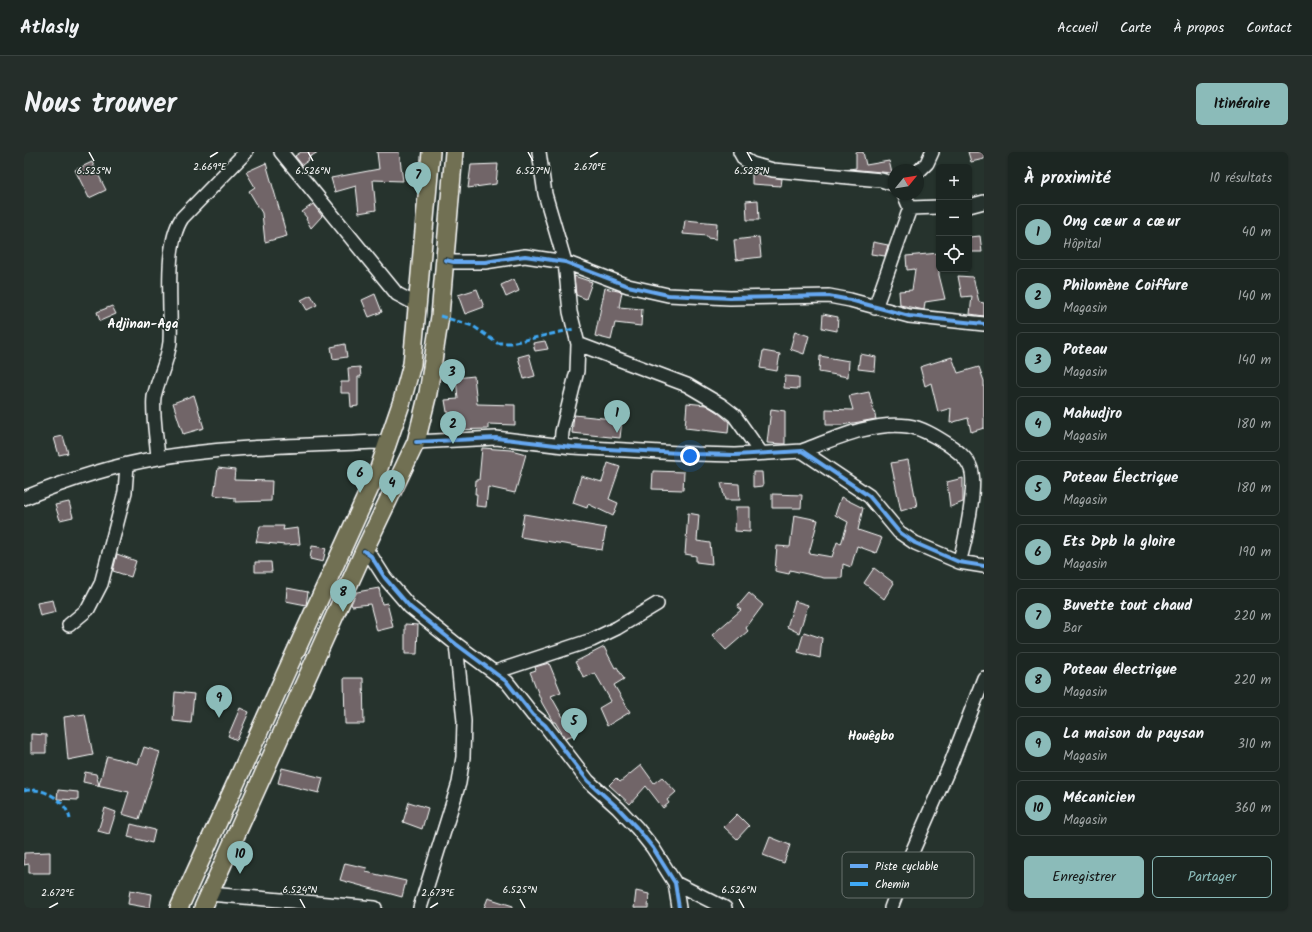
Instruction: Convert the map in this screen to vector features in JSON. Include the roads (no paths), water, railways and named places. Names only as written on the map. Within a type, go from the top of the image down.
[{"type":"main road","points":[[179,908],[260,726],[342,551],[379,468],[388,443],[412,364],[416,304],[431,152]]},
{"type":"main road","points":[[206,901],[364,551],[416,442],[428,393],[440,316],[454,152]]},
{"type":"street","points":[[158,458],[154,400],[166,362],[170,341],[170,274],[177,226],[182,218],[246,152]]},
{"type":"street","points":[[281,152],[397,294],[416,304]]},
{"type":"street","points":[[539,152],[545,194],[565,262],[570,312],[578,344],[577,372],[562,432],[561,445]]},
{"type":"street","points":[[740,152],[744,159],[752,164],[773,170],[881,180],[888,182]]},
{"type":"street","points":[[924,166],[932,152]]},
{"type":"street","points":[[875,308],[910,208],[907,200]]},
{"type":"street","points":[[972,205],[984,202]]},
{"type":"street","points":[[910,208],[936,207]]},
{"type":"street","points":[[445,260],[484,262],[525,256],[565,262],[628,286],[668,295],[730,298],[829,296],[850,300],[909,316],[984,324]]},
{"type":"street","points":[[578,344],[687,385],[721,405],[734,415],[761,453]]},
{"type":"street","points":[[416,442],[496,438],[561,445],[697,454],[761,453],[802,451],[863,430],[888,425],[908,426],[930,433],[948,444],[966,458],[971,469],[973,484],[966,540],[960,562]]},
{"type":"street","points":[[24,498],[96,472],[158,458],[281,447],[388,443]]},
{"type":"street","points":[[802,451],[869,496],[899,532],[915,543],[960,562],[984,566]]},
{"type":"street","points":[[69,625],[88,609],[101,584],[125,492],[126,465]]},
{"type":"street","points":[[364,551],[371,556],[385,578],[410,607],[507,682],[533,715],[546,725],[588,781],[618,808],[637,828],[653,848],[675,883],[679,908]]},
{"type":"street","points":[[495,672],[592,640],[617,628],[657,604]]},
{"type":"street","points":[[420,908],[459,783],[463,757],[464,721],[456,644]]},
{"type":"street","points":[[912,852],[952,763],[983,683]]},
{"type":"street","points":[[675,883],[725,908]]},
{"type":"street","points":[[891,908],[895,898]]},
{"type":"street","points":[[206,901],[375,908]]},
{"type":"place","name":"Buvette tout chaud","points":[[418,195]]},
{"type":"place","name":"Poteau","points":[[452,392]]},
{"type":"place","name":"Ong cœur a cœur","points":[[617,433]]},
{"type":"place","name":"Philomène Coiffure","points":[[453,444]]},
{"type":"place","name":"Ets Dpb la gloire","points":[[360,493]]},
{"type":"place","name":"Mahudjro","points":[[392,503]]},
{"type":"place","name":"Poteau électrique","points":[[343,612]]},
{"type":"place","name":"La maison du paysan","points":[[219,718]]},
{"type":"place","name":"Poteau Électrique","points":[[574,741]]},
{"type":"place","name":"Mécanicien","points":[[240,874]]},
{"type":"district","name":"Adjinan-Aga","points":[[143,324]]},
{"type":"district","name":"Houêgbo","points":[[871,736]]}]
